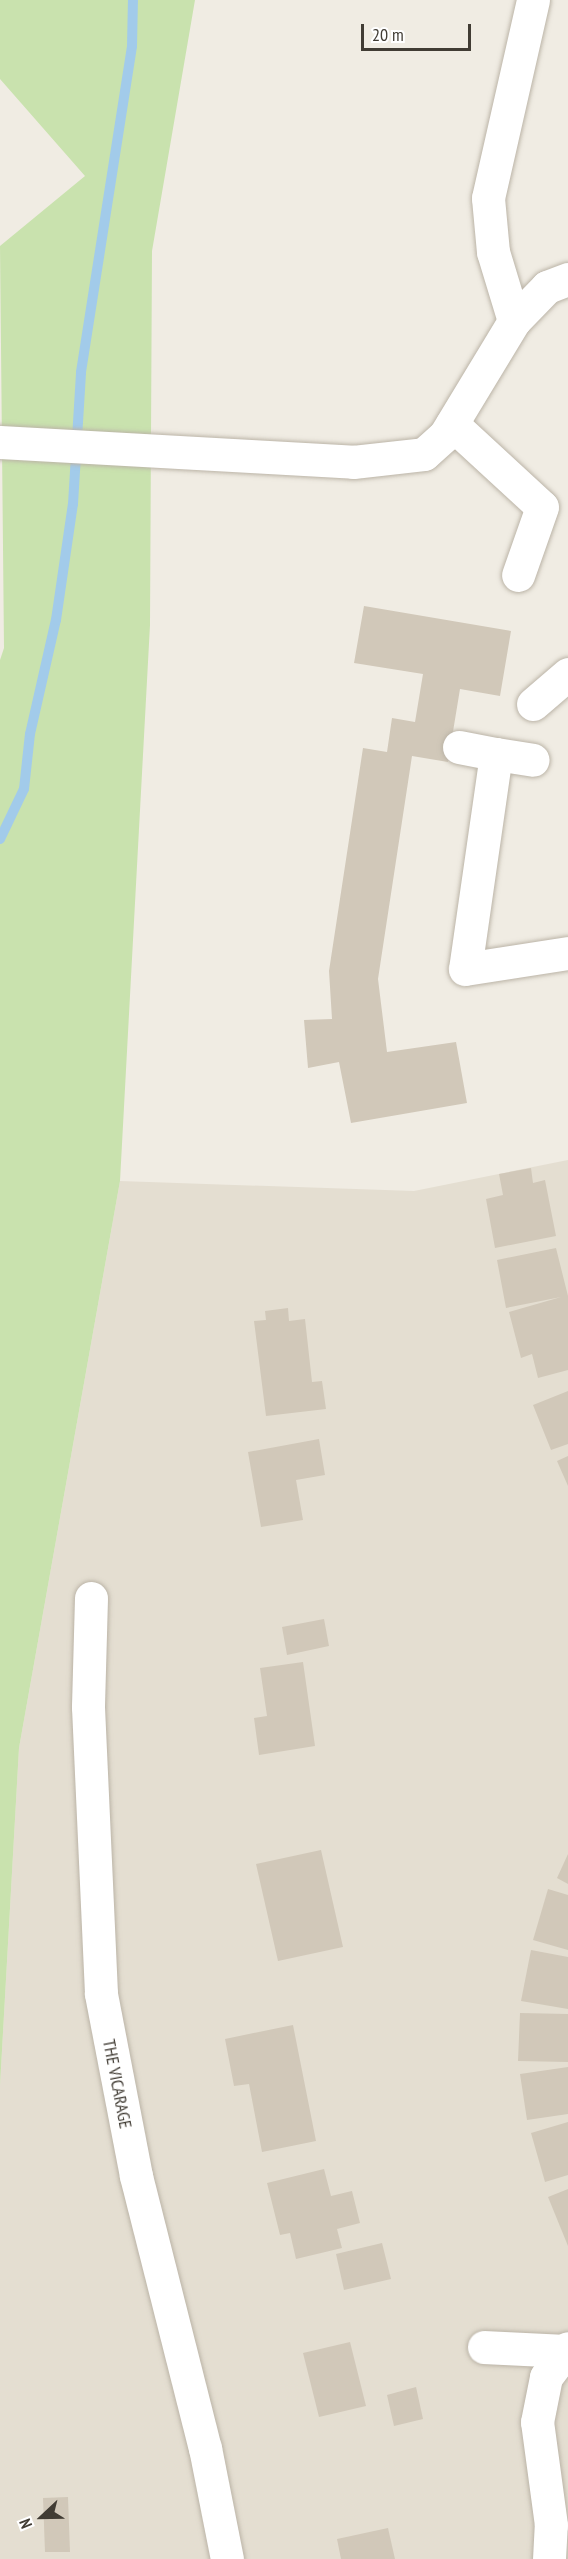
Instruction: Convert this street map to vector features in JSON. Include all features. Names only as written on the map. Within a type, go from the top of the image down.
[{"type":"street","points":[[514,321],[493,252],[488,198],[533,0]]},
{"type":"street","points":[[0,442],[353,462],[424,454],[452,424],[514,321],[547,287],[568,279]]},
{"type":"street","points":[[452,424],[542,507],[518,575]]},
{"type":"street","points":[[533,704],[568,674]]},
{"type":"street","points":[[459,747],[532,760]]},
{"type":"street","points":[[496,754],[465,969],[568,953]]},
{"type":"street","name":"THE VICARAGE","points":[[91,1598],[88,1707],[101,1994],[136,2176],[205,2448],[227,2559]]},
{"type":"street","points":[[484,2347],[567,2349]]},
{"type":"street","points":[[549,2559],[552,2525],[537,2422],[546,2378],[567,2349]]},
{"type":"shaded area","points":[[568,1160],[568,2559],[0,2559],[0,2086],[19,1748],[120,1181],[414,1191]]},
{"type":"green space","points":[[0,0],[195,0],[152,251],[150,625],[120,1181],[19,1748],[0,2086],[0,660],[4,648],[0,246],[85,176],[0,79]]},
{"type":"building","points":[[364,606],[511,631],[500,696],[460,689],[448,762],[412,756],[378,979],[387,1052],[456,1042],[467,1103],[351,1123],[339,1062],[308,1068],[304,1020],[332,1019],[329,971],[363,748],[387,752],[392,718],[415,722],[423,674],[354,663]]},
{"type":"building","points":[[531,1168],[533,1183],[545,1180],[556,1236],[495,1248],[486,1199],[503,1195],[499,1174]]},
{"type":"building","points":[[556,1248],[568,1296],[568,1370],[538,1378],[532,1354],[521,1358],[509,1312],[561,1297],[506,1308],[497,1260]]},
{"type":"building","points":[[288,1308],[289,1321],[305,1319],[312,1382],[322,1381],[326,1409],[266,1416],[254,1321],[266,1320],[265,1311]]},
{"type":"building","points":[[568,1391],[568,1444],[551,1450],[533,1405]]},
{"type":"building","points":[[319,1439],[325,1475],[296,1480],[303,1520],[261,1527],[248,1452]]},
{"type":"building","points":[[568,1456],[568,1486],[557,1461]]},
{"type":"building","points":[[324,1619],[329,1646],[287,1655],[282,1627]]},
{"type":"building","points":[[303,1662],[315,1746],[259,1755],[254,1718],[267,1716],[260,1668]]},
{"type":"building","points":[[321,1850],[343,1947],[278,1961],[256,1864]]},
{"type":"building","points":[[568,1854],[568,1884],[557,1878]]},
{"type":"building","points":[[548,1889],[568,1895],[568,1950],[533,1940]]},
{"type":"building","points":[[531,1950],[568,1957],[568,2009],[521,2001]]},
{"type":"building","points":[[520,2013],[568,2014],[568,2062],[518,2061]]},
{"type":"building","points":[[293,2025],[316,2141],[262,2152],[249,2084],[234,2086],[225,2039]]},
{"type":"building","points":[[568,2067],[568,2114],[527,2120],[520,2074]]},
{"type":"building","points":[[568,2122],[568,2175],[545,2182],[531,2133]]},
{"type":"building","points":[[324,2169],[331,2196],[352,2191],[360,2223],[337,2229],[342,2248],[296,2259],[290,2233],[280,2235],[267,2183]]},
{"type":"building","points":[[568,2189],[568,2246],[548,2197]]},
{"type":"building","points":[[382,2243],[391,2279],[344,2290],[336,2254]]},
{"type":"building","points":[[350,2342],[366,2406],[319,2417],[303,2353]]},
{"type":"building","points":[[416,2387],[423,2419],[394,2426],[387,2395]]},
{"type":"building","points":[[68,2497],[70,2552],[45,2552],[43,2498]]},
{"type":"building","points":[[388,2528],[395,2559],[341,2559],[337,2539]]},
{"type":"waterway","points":[[0,839],[24,789],[30,734],[56,620],[73,504],[81,372],[132,46],[133,0]]}]
